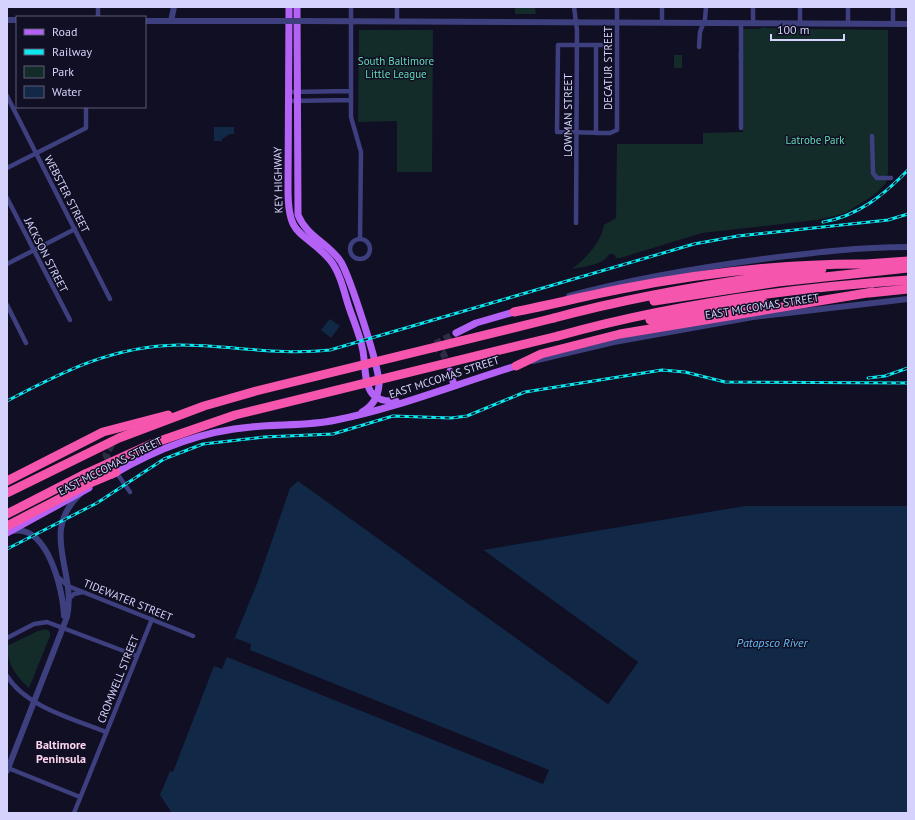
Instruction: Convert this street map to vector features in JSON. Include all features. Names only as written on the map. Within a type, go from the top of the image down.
[{"type":"highway","points":[[7,493],[114,440],[198,408],[238,396],[554,318],[607,303],[756,278],[908,260]]},
{"type":"highway","points":[[514,312],[622,288],[698,276],[794,265],[871,264]]},
{"type":"highway","points":[[554,318],[750,285],[908,268]]},
{"type":"highway","points":[[7,514],[118,458],[201,426],[280,404],[558,336],[600,324],[707,303],[792,291],[908,280]]},
{"type":"highway","points":[[558,336],[714,310],[908,289]]},
{"type":"highway","points":[[516,366],[541,354],[620,334],[874,292]]},
{"type":"highway","points":[[7,481],[103,432],[168,415]]},
{"type":"highway","points":[[7,530],[114,471]]},
{"type":"main road","name":"KEY HIGHWAY","points":[[289,7],[288,198],[290,218],[296,229],[325,254],[339,274],[363,351],[365,382],[370,392],[376,397],[379,384],[378,375],[347,276],[337,257],[304,228],[298,215],[297,7]]},
{"type":"main road","points":[[456,332],[476,323],[514,312]]},
{"type":"main road","name":"EAST MCCOMAS STREET","points":[[7,530],[83,492],[114,471],[168,448],[220,432],[251,427],[312,424],[352,416],[516,366]]},
{"type":"main road","points":[[450,371],[454,385]]},
{"type":"main road","points":[[352,416],[368,408],[376,397],[390,402],[404,401]]},
{"type":"street","points":[[171,21],[174,7]]},
{"type":"street","points":[[351,7],[350,100],[351,122],[360,143],[361,152],[360,239]]},
{"type":"street","points":[[397,7],[398,22]]},
{"type":"street","name":"LOWMAN STREET","points":[[574,7],[577,45],[576,223]]},
{"type":"street","name":"DECATUR STREET","points":[[596,133],[610,133],[617,130],[617,7]]},
{"type":"street","points":[[662,7],[662,23]]},
{"type":"street","points":[[699,47],[700,32],[704,23],[706,7]]},
{"type":"street","points":[[753,7],[753,23]]},
{"type":"street","points":[[800,7],[800,23]]},
{"type":"street","points":[[848,7],[848,24]]},
{"type":"street","points":[[893,7],[893,24]]},
{"type":"street","points":[[146,21],[908,24]]},
{"type":"street","points":[[741,23],[741,128]]},
{"type":"street","points":[[596,45],[596,133],[557,132],[558,45],[577,45],[596,45],[606,45]]},
{"type":"street","points":[[289,92],[351,91]]},
{"type":"street","name":"WEBSTER STREET","points":[[7,96],[110,299]]},
{"type":"street","points":[[289,101],[350,100]]},
{"type":"street","points":[[7,168],[86,128],[86,108]]},
{"type":"street","points":[[872,136],[872,168],[874,176],[891,178]]},
{"type":"street","name":"JACKSON STREET","points":[[7,198],[70,320]]},
{"type":"street","points":[[7,264],[75,229]]},
{"type":"street","points":[[360,239],[368,242],[371,250],[368,256],[360,260],[352,256],[350,250],[352,242],[360,239]]},
{"type":"street","points":[[514,312],[612,284],[674,271],[829,251],[908,247]]},
{"type":"street","name":"EAST MCCOMAS STREET","points":[[516,366],[592,347],[752,317],[908,299]]},
{"type":"street","points":[[7,305],[26,343]]},
{"type":"street","points":[[114,471],[130,492]]},
{"type":"street","points":[[80,797],[8,770],[64,627],[69,599],[65,566],[60,545],[60,529],[68,508],[83,492]]},
{"type":"street","points":[[7,530],[26,531],[34,535],[42,545],[58,578],[64,603],[64,627]]},
{"type":"street","name":"TIDEWATER STREET","points":[[58,578],[68,586],[193,636]]},
{"type":"street","points":[[69,599],[74,594],[83,592]]},
{"type":"street","name":"CROMWELL STREET","points":[[74,813],[152,619]]},
{"type":"street","points":[[7,638],[40,622],[54,623],[137,656]]},
{"type":"street","points":[[7,676],[18,689],[35,702],[106,732]]},
{"type":"green space","points":[[515,7],[535,7],[536,14],[515,14]]},
{"type":"green space","name":"Latrobe Park","points":[[763,27],[888,30],[888,172],[886,183],[874,195],[847,212],[835,216],[816,220],[702,233],[620,258],[616,258],[614,254],[609,254],[603,261],[572,269],[592,250],[600,238],[604,225],[616,218],[617,144],[703,144],[703,133],[743,132],[743,99],[738,55],[743,29],[759,29]]},
{"type":"green space","name":"South Baltimore Little League","points":[[359,30],[433,30],[432,172],[397,172],[397,121],[358,122]]},
{"type":"green space","points":[[674,55],[682,55],[682,68],[674,68]]},
{"type":"green space","points":[[46,629],[50,632],[50,636],[29,688],[13,669],[7,652],[7,646],[38,631]]},
{"type":"water","points":[[214,127],[234,127],[234,134],[230,134],[222,139],[222,141],[214,141]]},
{"type":"water","points":[[330,319],[340,326],[331,338],[321,330]]},
{"type":"water","name":"Patapsco River","points":[[298,481],[608,704],[638,662],[483,550],[745,506],[908,506],[908,813],[172,813],[160,795],[170,771],[173,772],[214,666],[222,669],[258,581],[290,488]]},
{"type":"pier","points":[[481,550],[638,662],[608,704],[410,562],[413,562],[608,701],[635,663]]},
{"type":"pier","points":[[235,638],[251,644],[250,650],[549,770],[543,784],[227,657]]},
{"type":"tunnel","points":[[435,344],[456,333]]},
{"type":"tunnel","points":[[433,346],[443,353],[449,367]]},
{"type":"tunnel","points":[[113,469],[106,455],[114,440]]},
{"type":"railway","points":[[823,222],[836,219],[859,210],[890,188],[908,170]]},
{"type":"railway","points":[[7,401],[69,370],[111,355],[132,350],[155,346],[179,345],[292,352],[330,350],[694,244],[738,236],[888,220],[908,214]]},
{"type":"railway","points":[[868,378],[885,376],[908,368]]},
{"type":"railway","points":[[7,549],[97,503],[164,459],[203,444],[264,437],[333,434],[393,416],[451,418],[467,416],[525,392],[662,370],[685,372],[725,382],[908,383]]},
{"type":"district","name":"Baltimore Peninsula","points":[[61,752]]}]
